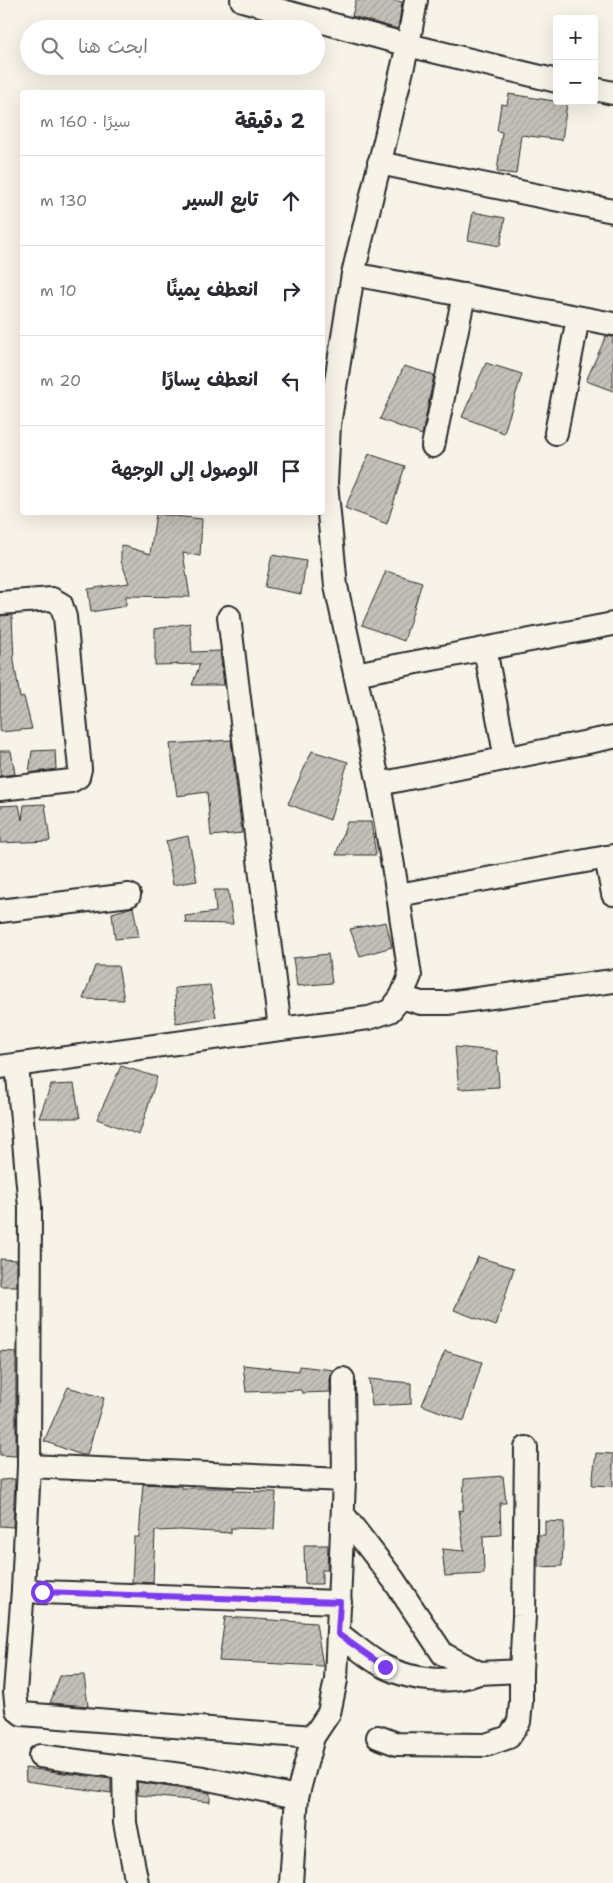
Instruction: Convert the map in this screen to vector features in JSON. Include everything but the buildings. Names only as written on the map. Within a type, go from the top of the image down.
[{"type":"street","points":[[242,0],[316,20]]},
{"type":"street","points":[[313,1737],[22,1714],[17,1710],[15,1692],[23,1590],[29,1466],[30,1207],[9,1066],[370,1018],[390,1011],[401,997],[410,976],[379,784],[336,586],[326,483],[329,425],[353,274],[408,45],[416,0]]},
{"type":"street","points":[[325,22],[408,45],[553,80]]},
{"type":"street","points":[[598,90],[613,93]]},
{"type":"street","points":[[379,163],[613,211]]},
{"type":"street","points":[[353,274],[613,324]]},
{"type":"street","points":[[433,446],[464,295]]},
{"type":"street","points":[[556,433],[578,318]]},
{"type":"street","points":[[0,603],[52,599],[61,604],[66,618],[80,769],[78,777],[71,781],[0,789]]},
{"type":"street","points":[[229,618],[280,1029]]},
{"type":"street","points":[[354,674],[613,624]]},
{"type":"street","points":[[485,649],[506,759]]},
{"type":"street","points":[[379,784],[613,737]]},
{"type":"street","points":[[398,895],[609,856],[613,894]]},
{"type":"street","points":[[0,911],[129,895]]},
{"type":"street","points":[[401,997],[421,1003],[448,1003],[613,981]]},
{"type":"street","points":[[291,1883],[297,1797],[313,1737],[330,1713],[336,1680],[344,1480],[343,1379]]},
{"type":"street","points":[[378,1737],[397,1744],[486,1745],[509,1737],[519,1722],[524,1616],[526,1448]]},
{"type":"street","points":[[29,1466],[344,1480]]},
{"type":"street","points":[[343,1514],[393,1579],[443,1654],[479,1674]]},
{"type":"street","points":[[23,1590],[52,1593],[340,1602]]},
{"type":"street","points":[[338,1634],[385,1667],[420,1679],[465,1679],[479,1674],[521,1671]]},
{"type":"street","points":[[40,1756],[203,1778],[297,1797]]},
{"type":"street","points":[[124,1767],[125,1823],[137,1883]]},
{"type":"route","points":[[42,1592],[340,1602],[338,1634],[385,1667]]}]
